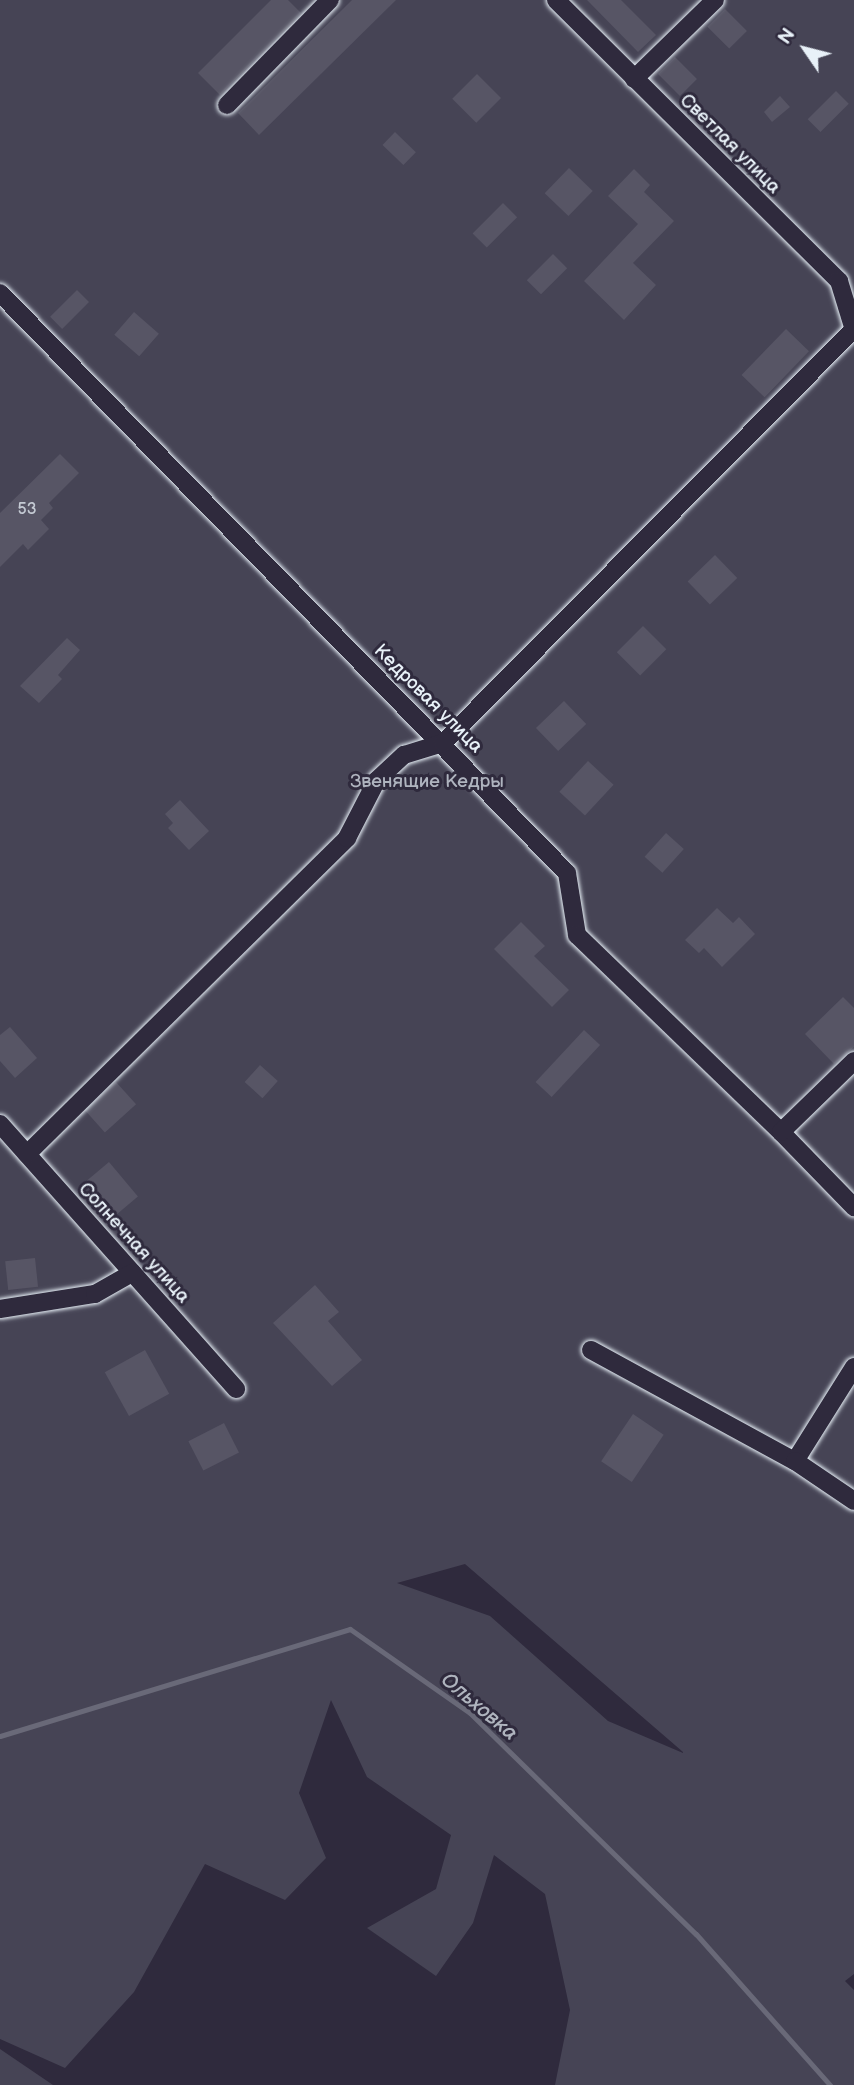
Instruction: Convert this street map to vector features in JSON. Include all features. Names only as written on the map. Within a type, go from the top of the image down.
[{"type":"street","points":[[227,105],[330,0]]},
{"type":"street","name":"Светлая улица","points":[[556,0],[839,281],[854,329]]},
{"type":"street","points":[[634,79],[715,0]]},
{"type":"street","name":"Кедровая улица","points":[[0,293],[218,519],[443,743],[567,873],[577,935],[781,1132],[854,1208]]},
{"type":"street","points":[[27,1154],[347,838],[377,780],[404,755],[443,743],[854,329]]},
{"type":"street","points":[[781,1132],[854,1061]]},
{"type":"street","name":"Солнечная улица","points":[[0,1124],[236,1389]]},
{"type":"street","points":[[0,1309],[95,1294],[132,1273]]},
{"type":"street","points":[[591,1350],[795,1461],[854,1501]]},
{"type":"street","points":[[795,1461],[854,1367]]},
{"type":"green space","name":"Звенящие Кедры","points":[[0,0],[854,0],[854,1974],[845,1981],[854,1990],[854,2085],[555,2085],[570,2010],[545,1894],[494,1855],[473,1923],[436,1976],[367,1928],[436,1889],[451,1835],[367,1777],[331,1700],[299,1793],[326,1858],[285,1900],[205,1864],[134,1992],[65,2068],[0,2039]],"holes":[[[465,1564],[683,1752],[608,1721],[490,1616],[397,1583]]]},
{"type":"green space","points":[[0,2049],[53,2085],[0,2085]]},
{"type":"building","points":[[271,0],[288,0],[301,13],[220,95],[198,73]]},
{"type":"building","points":[[352,0],[396,0],[259,135],[238,113]]},
{"type":"building","points":[[587,0],[621,0],[656,35],[638,52]]},
{"type":"building","points":[[725,9],[747,31],[729,49],[707,27]]},
{"type":"building","points":[[675,57],[697,79],[680,96],[658,74]]},
{"type":"building","points":[[477,74],[501,98],[476,123],[452,99]]},
{"type":"building","points":[[836,91],[849,104],[820,132],[808,119]]},
{"type":"building","points":[[780,96],[790,107],[772,122],[764,112]]},
{"type":"building","points":[[395,132],[416,152],[403,165],[382,145]]},
{"type":"building","points":[[569,168],[593,191],[568,216],[545,193]]},
{"type":"building","points":[[634,169],[650,185],[644,192],[674,221],[633,263],[656,285],[624,320],[584,281],[638,224],[608,196]]},
{"type":"building","points":[[503,203],[517,217],[487,248],[473,233]]},
{"type":"building","points":[[553,254],[567,268],[541,294],[527,280]]},
{"type":"building","points":[[77,290],[89,302],[62,329],[50,317]]},
{"type":"building","points":[[134,312],[159,334],[139,356],[114,335]]},
{"type":"building","points":[[786,329],[809,351],[765,397],[742,375]]},
{"type":"building","points":[[60,454],[79,473],[49,503],[53,508],[41,520],[49,529],[28,550],[23,544],[0,567],[0,513]]},
{"type":"building","points":[[715,555],[737,578],[710,604],[688,581]]},
{"type":"building","points":[[643,626],[666,649],[640,675],[617,652]]},
{"type":"building","points":[[67,638],[80,650],[58,675],[62,679],[39,703],[20,686]]},
{"type":"building","points":[[564,701],[586,724],[558,751],[536,728]]},
{"type":"building","points":[[588,761],[614,785],[585,816],[559,792]]},
{"type":"building","points":[[180,800],[209,831],[189,850],[168,828],[173,823],[165,814]]},
{"type":"building","points":[[666,833],[684,849],[662,873],[645,857]]},
{"type":"building","points":[[717,908],[733,923],[739,917],[755,934],[722,967],[704,948],[699,953],[685,940]]},
{"type":"building","points":[[521,922],[545,946],[534,956],[569,990],[552,1007],[494,949]]},
{"type":"building","points":[[843,997],[854,1008],[854,1047],[834,1064],[805,1034]]},
{"type":"building","points":[[10,1027],[37,1058],[15,1078],[0,1061],[0,1035]]},
{"type":"building","points":[[584,1030],[600,1045],[552,1097],[536,1082]]},
{"type":"building","points":[[260,1065],[278,1081],[262,1098],[245,1082]]},
{"type":"building","points":[[116,1082],[136,1104],[105,1132],[85,1110]]},
{"type":"building","points":[[109,1162],[138,1196],[113,1218],[84,1183]]},
{"type":"building","points":[[35,1258],[38,1287],[8,1290],[5,1261]]},
{"type":"building","points":[[315,1285],[339,1312],[328,1321],[362,1360],[332,1386],[273,1323]]},
{"type":"building","points":[[145,1350],[169,1394],[129,1416],[105,1372]]},
{"type":"building","points":[[633,1414],[664,1435],[632,1482],[601,1461]]},
{"type":"building","points":[[224,1423],[239,1452],[203,1471],[188,1441]]},
{"type":"waterway","name":"Ольховка","points":[[0,1736],[350,1629],[470,1713],[696,1934],[830,2085]]}]
